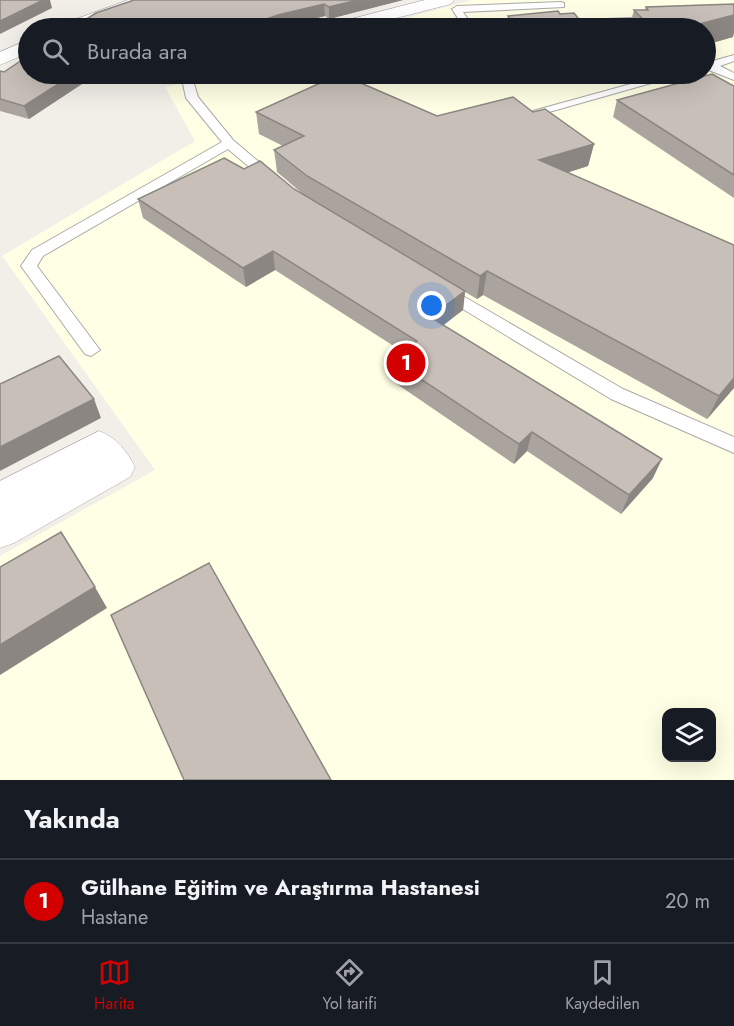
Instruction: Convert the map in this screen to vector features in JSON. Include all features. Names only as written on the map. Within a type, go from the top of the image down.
[{"type":"street","points":[[98,18],[144,0]]},
{"type":"street","points":[[376,18],[445,0]]},
{"type":"street","points":[[80,4],[112,13]]},
{"type":"street","points":[[3,55],[18,50]]},
{"type":"street","points":[[0,499],[99,445],[117,467],[0,531]]},
{"type":"lane","points":[[463,18],[457,9],[562,3],[574,18]]},
{"type":"lane","points":[[716,64],[734,58]]},
{"type":"lane","points":[[716,69],[734,77]]},
{"type":"lane","points":[[188,84],[192,98],[229,143],[284,188]]},
{"type":"lane","points":[[535,112],[640,84]]},
{"type":"lane","points":[[91,350],[29,266],[37,252],[229,143]]},
{"type":"lane","points":[[426,279],[617,394],[734,445]]},
{"type":"shaded area","points":[[472,0],[734,0],[734,780],[0,780],[0,556],[155,470],[2,256],[195,141],[165,87],[178,84],[716,84],[716,18],[405,18]]},
{"type":"building","points":[[0,0],[43,0],[0,21]]},
{"type":"building","points":[[134,0],[358,0],[329,7],[324,4],[269,18],[88,18]]},
{"type":"building","points":[[734,4],[734,15],[716,20],[642,18],[634,10],[648,10],[646,7]]},
{"type":"building","points":[[558,11],[560,14],[574,13],[578,18],[509,18],[508,16]]},
{"type":"building","points":[[18,63],[18,84],[58,84],[24,106],[0,99],[0,71],[4,72]]},
{"type":"building","points":[[716,76],[734,86],[734,175],[617,100],[675,84],[716,84]]},
{"type":"building","points":[[318,84],[363,84],[437,116],[513,97],[533,112],[545,109],[594,144],[539,160],[734,245],[734,378],[719,396],[487,271],[480,276],[307,176],[274,150],[304,136],[256,112]]},
{"type":"building","points":[[224,158],[244,169],[260,161],[294,189],[465,291],[430,317],[662,459],[629,495],[532,432],[519,444],[392,360],[417,341],[273,251],[243,268],[138,199]]},
{"type":"building","points":[[59,356],[94,399],[0,447],[0,384]]},
{"type":"building","points":[[61,532],[95,587],[0,645],[0,567]]},
{"type":"building","points":[[209,563],[331,780],[184,780],[111,615]]},
{"type":"place","name":"Gülhane Eğitim ve Araştırma Hastanesi","points":[[406,363]]}]
